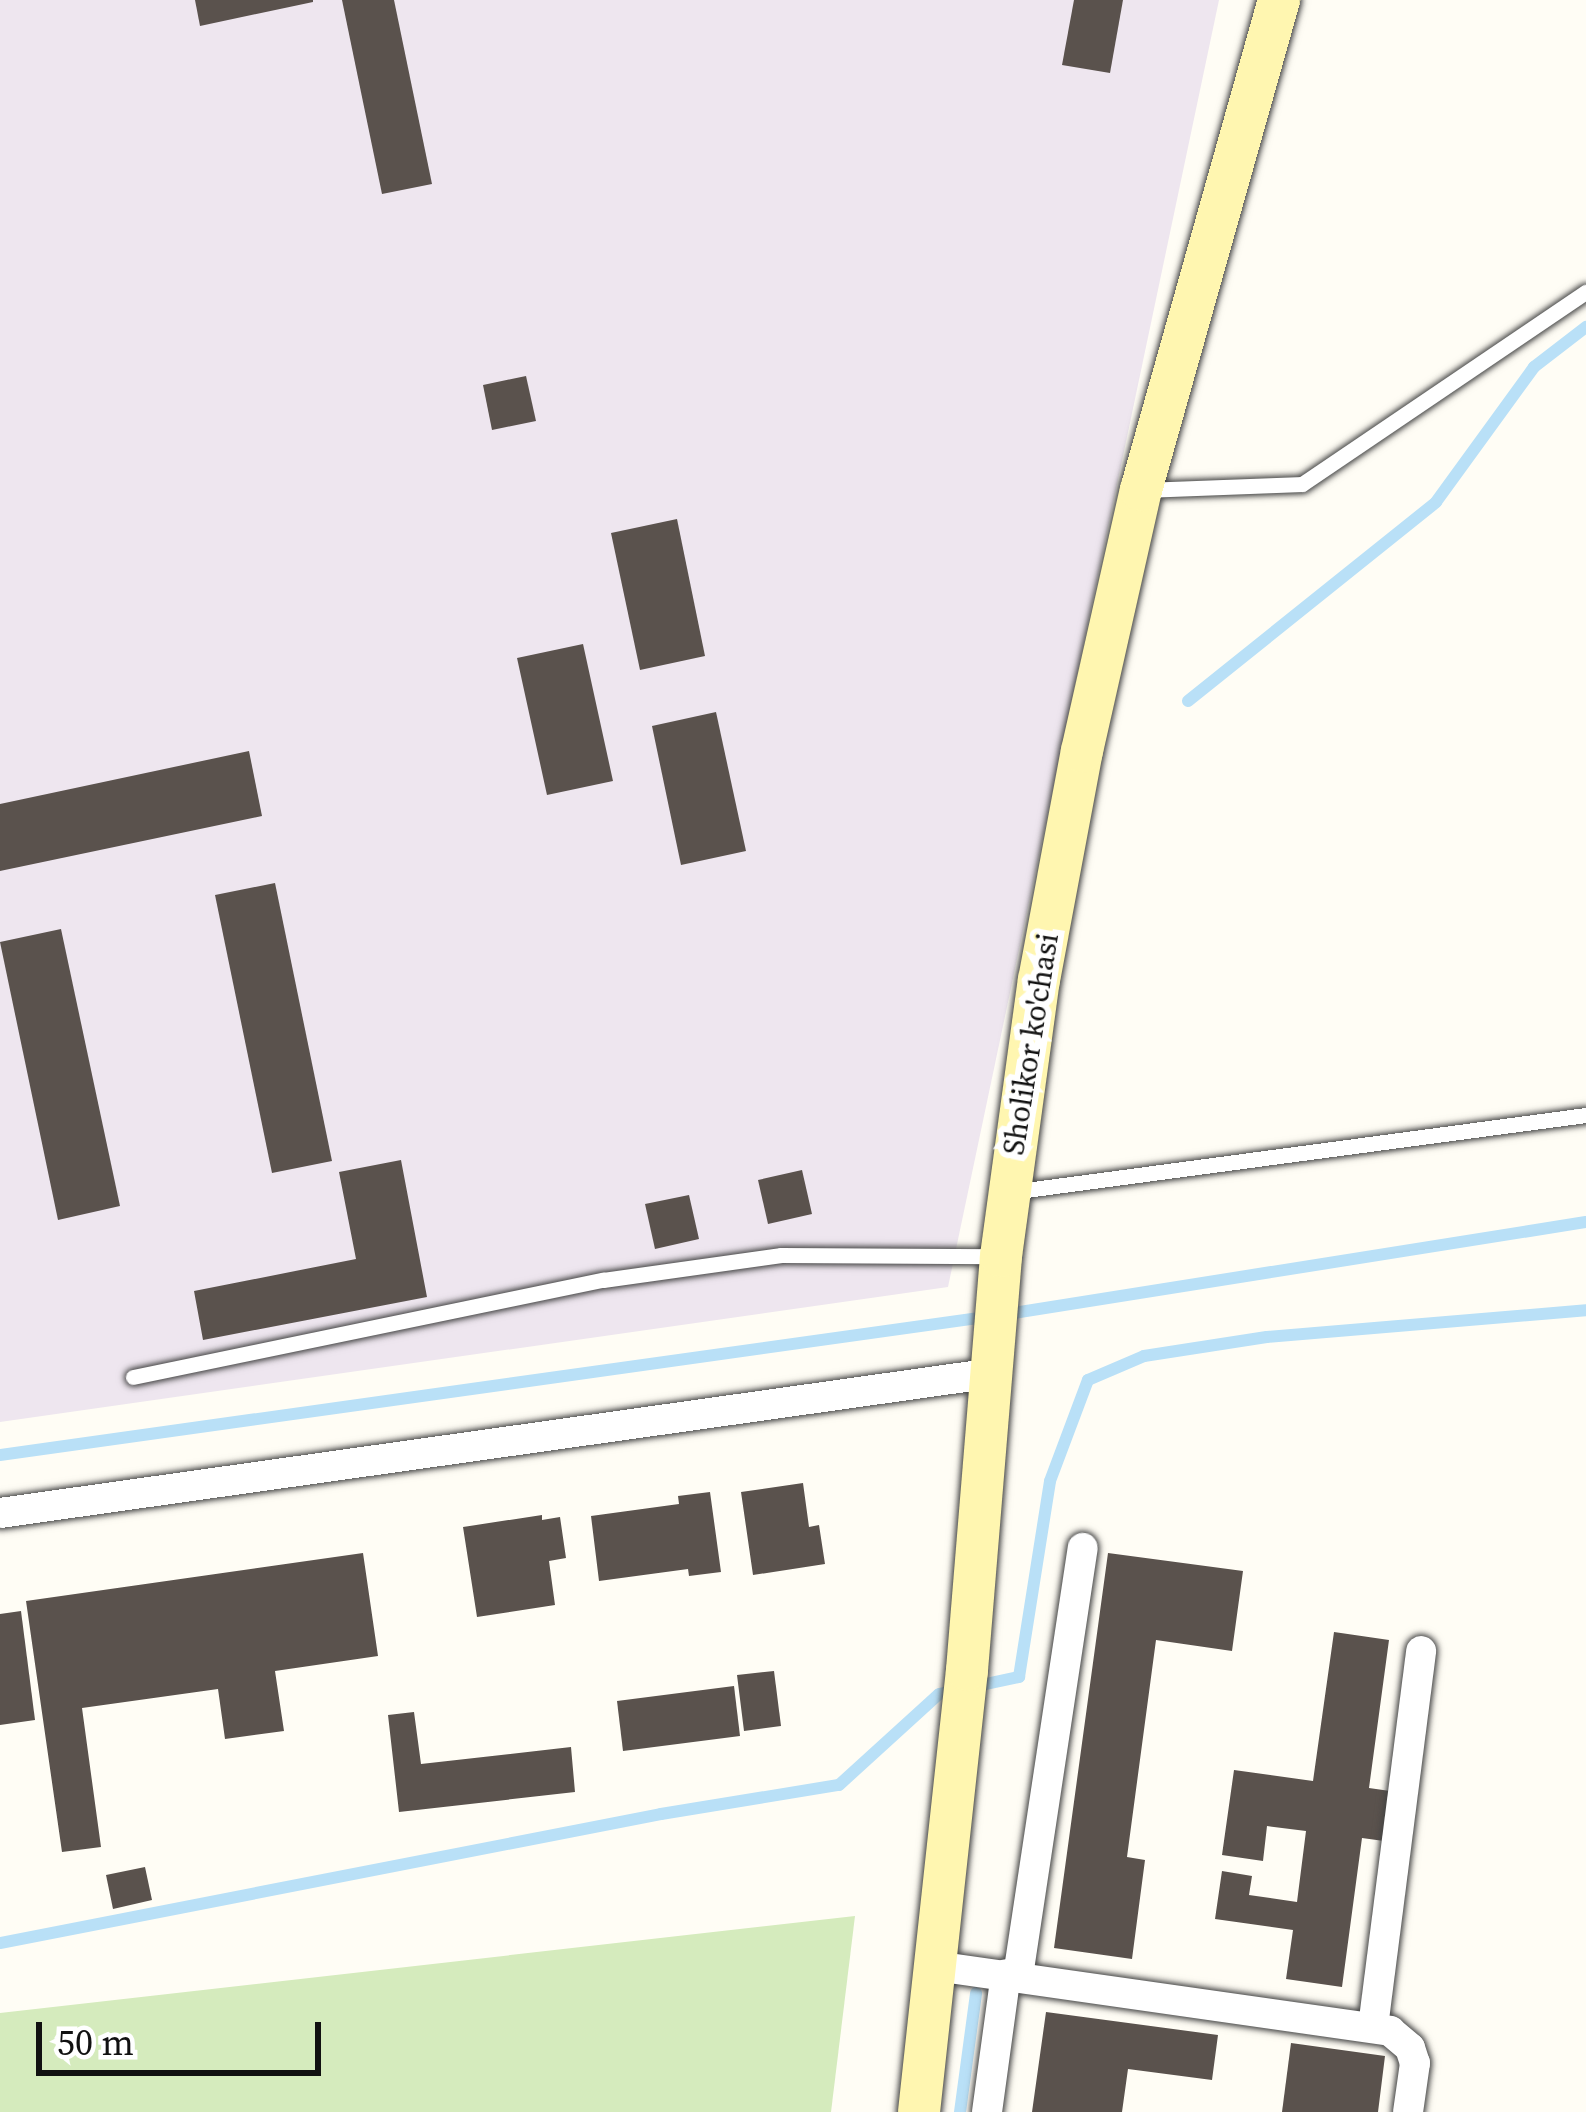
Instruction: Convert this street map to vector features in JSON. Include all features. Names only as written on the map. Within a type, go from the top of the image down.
[{"type":"street","name":"Sholikor ko'chasi","points":[[919,2112],[966,1684],[1008,1192],[1073,797],[1141,490],[1279,0]]},
{"type":"street","points":[[0,1513],[994,1373]]},
{"type":"street","points":[[987,2112],[1083,1549]]},
{"type":"street","points":[[1373,2027],[1421,1651]]},
{"type":"street","points":[[935,1966],[1390,2031],[1410,2048],[1415,2063],[1408,2112]]},
{"type":"lane","points":[[1141,490],[1302,484],[1586,292]]},
{"type":"lane","points":[[1008,1192],[1586,1115]]},
{"type":"lane","points":[[134,1377],[603,1280],[781,1255],[1001,1256]]},
{"type":"shaded area","points":[[0,0],[1219,0],[948,1287],[0,1422]]},
{"type":"green space","points":[[855,1916],[831,2112],[0,2112],[0,2013]]},
{"type":"building","points":[[195,0],[313,0],[313,2],[200,26]]},
{"type":"building","points":[[342,0],[394,0],[432,184],[382,194]]},
{"type":"building","points":[[1074,0],[1123,0],[1110,73],[1062,65]]},
{"type":"building","points":[[526,376],[536,421],[492,430],[483,385]]},
{"type":"building","points":[[677,519],[705,656],[640,670],[611,533]]},
{"type":"building","points":[[583,644],[613,781],[547,795],[517,658]]},
{"type":"building","points":[[716,712],[746,851],[681,865],[652,726]]},
{"type":"building","points":[[249,751],[262,816],[0,871],[0,804]]},
{"type":"building","points":[[275,883],[332,1161],[272,1173],[215,895]]},
{"type":"building","points":[[61,929],[120,1206],[58,1220],[0,942]]},
{"type":"building","points":[[401,1160],[427,1297],[203,1340],[194,1291],[356,1259],[339,1172]]},
{"type":"building","points":[[802,1170],[812,1214],[768,1224],[758,1180]]},
{"type":"building","points":[[689,1195],[699,1239],[655,1249],[645,1204]]},
{"type":"building","points":[[803,1483],[809,1527],[819,1525],[825,1564],[753,1575],[741,1492]]},
{"type":"building","points":[[710,1492],[721,1572],[689,1576],[688,1569],[599,1581],[591,1516],[679,1504],[678,1496]]},
{"type":"building","points":[[542,1515],[542,1520],[560,1517],[566,1558],[549,1561],[555,1605],[477,1617],[463,1527]]},
{"type":"building","points":[[363,1553],[378,1656],[275,1671],[284,1731],[225,1739],[218,1689],[82,1708],[101,1847],[62,1852],[26,1601]]},
{"type":"building","points":[[1108,1553],[1243,1571],[1232,1651],[1156,1640],[1127,1857],[1145,1860],[1132,1959],[1054,1948]]},
{"type":"building","points":[[21,1611],[35,1720],[0,1725],[0,1614]]},
{"type":"building","points":[[1334,1632],[1389,1640],[1369,1788],[1390,1791],[1384,1841],[1362,1838],[1342,1987],[1286,1979],[1293,1930],[1215,1919],[1222,1871],[1252,1876],[1249,1895],[1297,1902],[1306,1831],[1267,1826],[1263,1861],[1222,1855],[1234,1770],[1313,1781]]},
{"type":"building","points":[[774,1671],[781,1726],[744,1731],[737,1675]]},
{"type":"building","points":[[734,1686],[740,1736],[623,1751],[617,1701]]},
{"type":"building","points":[[414,1712],[421,1764],[571,1747],[575,1792],[399,1812],[388,1715]]},
{"type":"building","points":[[145,1867],[152,1900],[113,1909],[106,1875]]},
{"type":"building","points":[[1046,2012],[1218,2035],[1212,2080],[1128,2069],[1122,2112],[1032,2112]]},
{"type":"building","points":[[1291,2043],[1385,2056],[1378,2112],[1282,2112]]},
{"type":"waterway","points":[[1188,701],[1436,502],[1534,367],[1586,327]]},
{"type":"waterway","points":[[1007,1314],[1586,1222]]},
{"type":"waterway","points":[[0,1943],[661,1814],[839,1785],[939,1694],[1019,1677],[1050,1481],[1088,1380],[1144,1356],[1267,1337],[1586,1310]]},
{"type":"waterway","points":[[0,1455],[986,1317]]},
{"type":"waterway","points":[[960,2112],[976,1993]]}]
